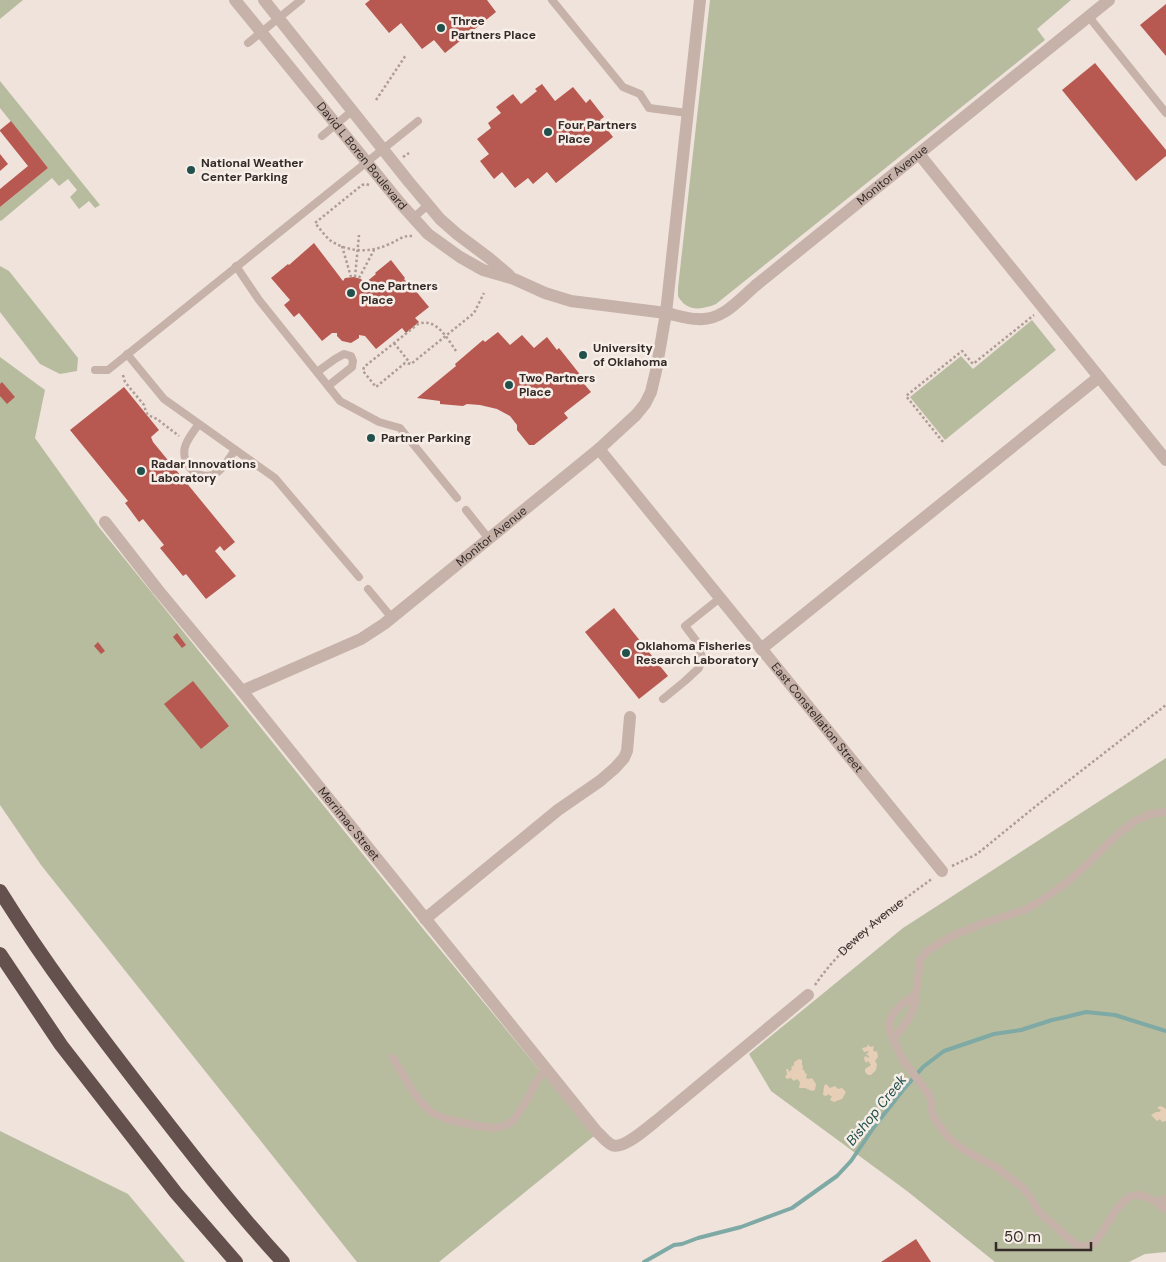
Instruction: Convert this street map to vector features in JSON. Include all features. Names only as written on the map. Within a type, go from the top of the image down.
[{"type":"highway","points":[[0,891],[24,929],[102,1038],[195,1159],[283,1262]]},
{"type":"highway","points":[[0,954],[62,1045],[176,1193],[236,1262]]},
{"type":"street","name":"David L Boren Boulevard","points":[[235,0],[366,162],[428,234],[460,257],[483,270],[514,279],[545,293],[571,301],[666,313]]},
{"type":"street","name":"David L Boren Boulevard","points":[[264,0],[428,205],[457,234],[514,279]]},
{"type":"street","name":"Monitor Avenue","points":[[242,691],[361,639],[392,618],[623,428],[645,404],[651,392],[656,371],[666,313],[700,0]]},
{"type":"street","name":"Monitor Avenue","points":[[666,313],[698,319],[717,316],[726,311],[1109,0]]},
{"type":"street","points":[[920,154],[1166,460]]},
{"type":"street","points":[[761,649],[1099,377]]},
{"type":"street","name":"East Constellation Street","points":[[598,449],[942,871]]},
{"type":"street","name":"Merrimac Street","points":[[105,522],[597,1132],[613,1145],[623,1144],[637,1136],[808,995]]},
{"type":"street","points":[[425,919],[558,810],[600,781],[615,768],[624,758],[627,751],[630,717]]},
{"type":"lane","points":[[248,43],[301,0]]},
{"type":"lane","points":[[552,0],[623,87],[640,94],[649,108],[687,113]]},
{"type":"lane","points":[[1089,17],[1166,113]]},
{"type":"lane","points":[[322,136],[352,111]]},
{"type":"lane","points":[[95,370],[108,370],[418,121]]},
{"type":"lane","points":[[413,218],[428,205]]},
{"type":"lane","points":[[236,266],[259,300],[340,401],[379,422],[400,428],[457,498]]},
{"type":"lane","points":[[128,354],[164,400],[284,486],[359,577]]},
{"type":"lane","points":[[317,372],[344,354],[351,356],[353,361],[352,368],[328,386]]},
{"type":"lane","points":[[198,424],[185,445],[184,452],[184,459],[193,472],[199,475],[212,475],[222,468],[235,450]]},
{"type":"lane","points":[[466,510],[488,539]]},
{"type":"lane","points":[[368,590],[392,618]]},
{"type":"lane","points":[[663,698],[699,668],[702,657],[700,648],[685,626],[720,598]]},
{"type":"lane","points":[[893,1039],[908,1020],[915,1003],[920,960],[927,951],[952,936],[1024,910],[1039,902],[1062,886],[1119,833],[1135,821],[1151,814],[1166,812]]},
{"type":"lane","points":[[916,994],[895,1010],[889,1025],[890,1033],[903,1060],[930,1096],[933,1116],[949,1138],[964,1150],[997,1168],[1022,1187],[1039,1212],[1074,1243],[1080,1246],[1090,1246],[1121,1203],[1131,1196],[1142,1196],[1157,1202],[1166,1209]]},
{"type":"lane","points":[[393,1058],[414,1093],[431,1112],[446,1119],[496,1128],[513,1121],[546,1068]]},
{"type":"lane","points":[[1157,1202],[1166,1199]]},
{"type":"path","points":[[376,100],[406,55]]},
{"type":"path","points":[[402,158],[409,153]]},
{"type":"path","points":[[366,184],[362,185],[315,223],[332,241],[357,251],[374,250],[403,237],[414,236]]},
{"type":"path","points":[[342,246],[353,277],[359,235]]},
{"type":"path","points":[[359,278],[374,250]]},
{"type":"path","points":[[456,350],[445,336],[439,328],[435,325],[422,323],[364,367],[363,371],[376,387],[405,363],[411,364],[445,336],[474,313],[484,293]]},
{"type":"path","points":[[943,442],[906,396],[962,351],[973,364],[1043,307]]},
{"type":"path","points":[[394,343],[411,364]]},
{"type":"path","points":[[123,375],[126,382],[144,404],[146,412],[179,436]]},
{"type":"path","name":"Dewey Avenue","points":[[808,995],[824,971],[856,939],[896,906],[942,871],[977,854],[1166,705]]},
{"type":"green space","points":[[0,0],[23,0],[0,19]]},
{"type":"green space","points":[[710,0],[1071,0],[1037,29],[1045,40],[716,304],[704,308],[691,308],[683,303],[678,296],[678,288]]},
{"type":"green space","points":[[0,81],[100,205],[95,208],[89,201],[79,209],[70,197],[77,190],[68,179],[59,186],[52,178],[0,220],[0,207],[48,168],[0,108]]},
{"type":"green space","points":[[0,266],[9,271],[78,358],[77,371],[60,374],[40,364],[0,312]]},
{"type":"green space","points":[[1032,320],[1056,350],[945,440],[910,397],[961,356],[973,369]]},
{"type":"green space","points":[[0,357],[45,390],[35,438],[98,526],[424,930],[594,1136],[439,1262],[357,1262],[41,865],[0,805]]},
{"type":"green space","points":[[1166,758],[1166,1252],[1145,1254],[1129,1262],[995,1262],[907,1191],[771,1091],[749,1054],[903,928]]},
{"type":"green space","points":[[0,1131],[128,1194],[185,1262],[0,1262]]},
{"type":"sand","points":[[868,1044],[870,1047],[874,1046],[873,1050],[877,1051],[878,1057],[875,1061],[877,1064],[876,1070],[871,1075],[865,1072],[865,1069],[871,1065],[868,1061],[866,1063],[864,1059],[865,1056],[869,1058],[866,1054],[869,1052],[864,1052],[862,1048],[867,1047]]},
{"type":"sand","points":[[799,1059],[802,1060],[802,1069],[807,1074],[806,1078],[812,1078],[816,1084],[815,1090],[799,1088],[800,1082],[797,1079],[794,1081],[791,1078],[787,1079],[785,1077],[787,1074],[786,1069],[789,1072],[794,1062]]},
{"type":"sand","points":[[826,1084],[830,1088],[835,1086],[838,1089],[842,1088],[846,1092],[842,1099],[834,1102],[830,1100],[832,1096],[829,1094],[823,1095]]},
{"type":"sand","points":[[1160,1106],[1166,1109],[1166,1121],[1162,1122],[1160,1119],[1157,1121],[1151,1115],[1161,1110],[1157,1108]]},
{"type":"building","name":"Three Partners Place","points":[[370,0],[487,0],[496,12],[445,53],[434,40],[422,49],[401,23],[389,33],[365,4]]},
{"type":"building","points":[[1166,4],[1166,56],[1140,25]]},
{"type":"building","points":[[1095,63],[1166,150],[1166,156],[1136,181],[1062,90]]},
{"type":"building","name":"Four Partners Place","points":[[542,84],[555,101],[573,87],[586,103],[590,99],[604,117],[600,120],[613,137],[556,183],[547,172],[533,184],[528,178],[515,188],[502,172],[494,179],[480,161],[489,154],[477,139],[491,128],[488,123],[501,113],[496,107],[513,94],[521,104],[537,91],[535,89]]},
{"type":"building","points":[[11,121],[48,168],[0,207],[0,189],[28,166],[0,131]]},
{"type":"building","points":[[0,154],[8,164],[0,171]]},
{"type":"building","name":"One Partners Place","points":[[314,243],[343,281],[345,278],[354,277],[361,279],[365,283],[391,260],[404,279],[429,307],[415,318],[419,322],[406,333],[402,328],[376,349],[365,336],[359,335],[359,338],[351,343],[342,341],[337,336],[337,333],[332,333],[322,341],[299,313],[294,317],[284,305],[290,300],[271,278]]},
{"type":"building","name":"Two Partners Place","points":[[498,332],[510,345],[522,335],[534,348],[547,337],[557,350],[559,348],[582,377],[580,379],[591,392],[564,413],[568,418],[534,445],[529,445],[517,430],[517,425],[510,416],[497,409],[480,405],[440,404],[440,401],[417,398],[456,366],[455,364],[483,340],[485,342]]},
{"type":"building","points":[[2,382],[15,397],[7,404],[0,396],[0,384]]},
{"type":"building","name":"Radar Innovations Laboratory","points":[[124,387],[159,430],[151,437],[153,442],[235,542],[224,551],[220,546],[215,551],[236,576],[206,599],[186,574],[183,576],[160,548],[164,545],[143,519],[139,522],[125,503],[128,501],[70,430]]},
{"type":"building","name":"Oklahoma Fisheries Research Laboratory","points":[[614,608],[668,676],[639,699],[585,632]]},
{"type":"building","points":[[177,633],[186,645],[182,648],[173,637]]},
{"type":"building","points":[[98,642],[105,651],[101,654],[94,646]]},
{"type":"building","points":[[193,681],[229,726],[201,749],[164,704]]},
{"type":"building","points":[[916,1239],[931,1262],[881,1262]]},
{"type":"waterway","name":"Bishop Creek","points":[[644,1262],[674,1245],[741,1227],[792,1208],[837,1176],[851,1161],[874,1127],[903,1090],[923,1067],[944,1051],[994,1034],[1021,1030],[1086,1012],[1115,1015],[1166,1031]]},
{"type":"place","name":"Three Partners Place","points":[[441,28]]},
{"type":"place","name":"Four Partners Place","points":[[548,132]]},
{"type":"place","name":"National Weather Center Parking","points":[[191,170]]},
{"type":"place","name":"One Partners Place","points":[[351,293]]},
{"type":"place","name":"University of Oklahoma","points":[[583,355]]},
{"type":"place","name":"Two Partners Place","points":[[509,385]]},
{"type":"place","name":"Partner Parking","points":[[371,438]]},
{"type":"place","name":"Radar Innovations Laboratory","points":[[141,471]]},
{"type":"place","name":"Oklahoma Fisheries Research Laboratory","points":[[626,653]]}]
